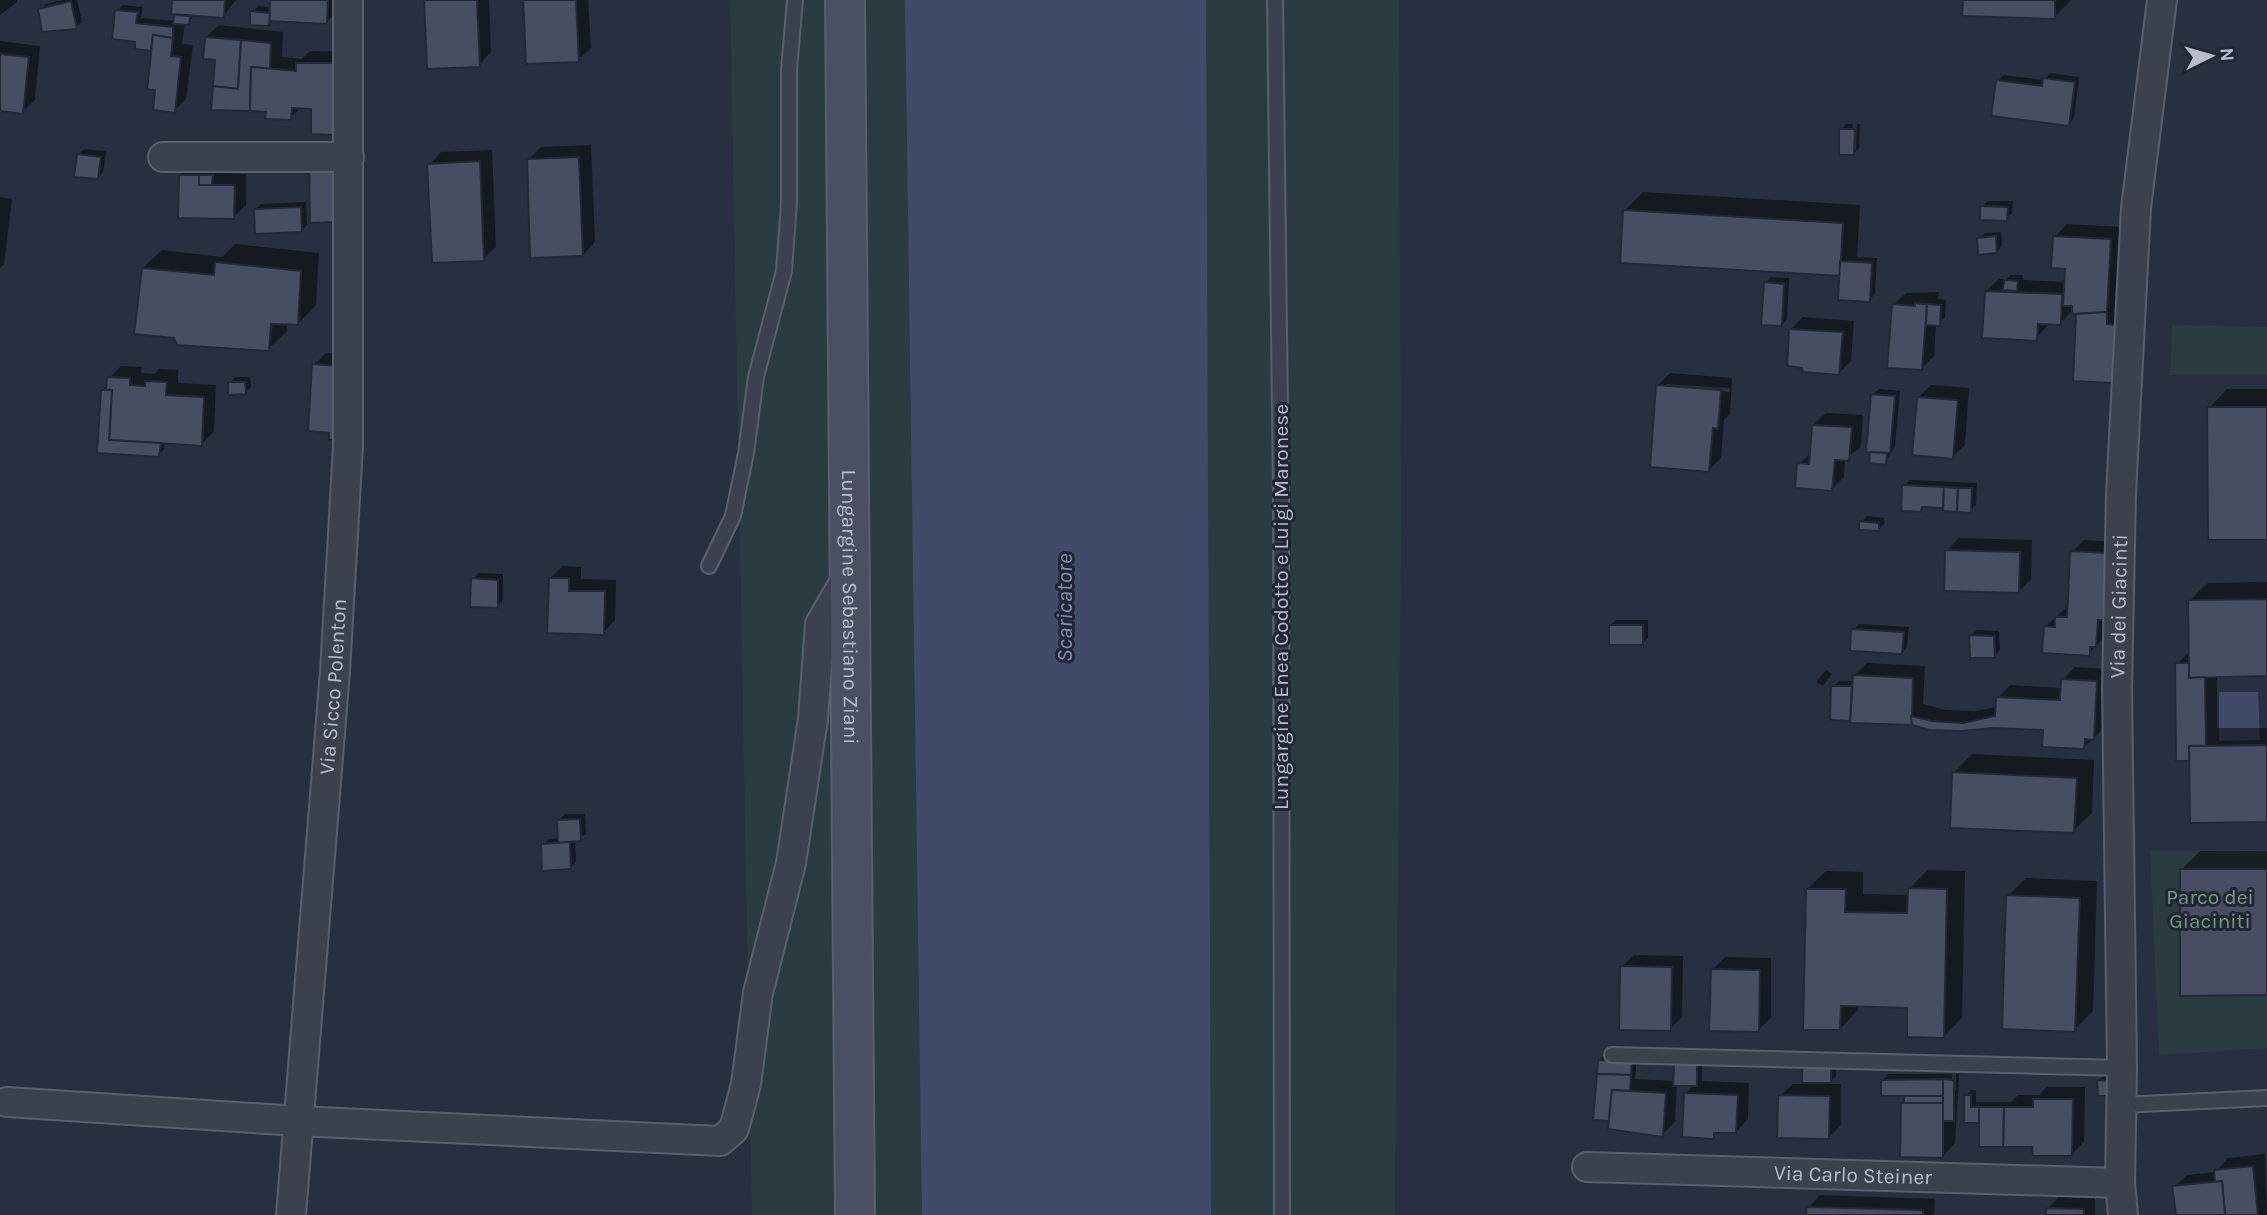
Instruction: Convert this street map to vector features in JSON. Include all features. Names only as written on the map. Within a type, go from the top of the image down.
[{"type":"street","name":"Via Sicco Polenton","points":[[291,1215],[335,671],[348,447],[348,0]]},
{"type":"street","name":"Lungargine Sebastiano Ziani","points":[[845,0],[855,1215]]},
{"type":"street","name":"Via dei Giacinti","points":[[2123,1215],[2120,1183],[2122,1068],[2117,689],[2121,494],[2136,208],[2162,0]]},
{"type":"street","points":[[163,157],[349,157]]},
{"type":"street","points":[[7,1102],[298,1121],[720,1141],[734,1129],[746,1084],[758,993],[791,863],[803,797],[820,624],[849,574]]},
{"type":"street","name":"Via Carlo Steiner","points":[[1587,1167],[2120,1183]]},
{"type":"lane","points":[[709,566],[733,516],[746,453],[756,377],[784,271],[789,202],[789,69],[795,0]]},
{"type":"lane","name":"Lungargine Enea Codotto e Luigi Maronese","points":[[1275,0],[1281,510],[1282,1215]]},
{"type":"lane","points":[[1612,1055],[2122,1068]]},
{"type":"lane","points":[[2121,1105],[2267,1098]]},
{"type":"green space","points":[[730,0],[1399,0],[1401,536],[1395,1215],[752,1215]]},
{"type":"green space","points":[[2172,325],[2267,327],[2267,375],[2170,375]]},
{"type":"green space","name":"Parco dei Giaciniti","points":[[2267,850],[2267,1048],[2159,1055],[2150,851]]},
{"type":"water","name":"Scaricatore","points":[[905,0],[1206,0],[1211,1215],[922,1215]]},
{"type":"water","points":[[2219,692],[2258,692],[2260,740],[2219,741]]},
{"type":"building","points":[[172,0],[225,0],[224,18],[171,14]]},
{"type":"building","points":[[270,0],[328,0],[327,24],[269,21]]},
{"type":"building","points":[[424,0],[477,0],[480,67],[427,69]]},
{"type":"building","points":[[523,0],[576,0],[579,62],[526,64]]},
{"type":"building","points":[[1963,0],[2055,0],[2055,19],[1962,16]]},
{"type":"building","points":[[71,1],[77,29],[42,32],[38,9]]},
{"type":"building","points":[[115,10],[138,12],[136,23],[173,27],[173,38],[153,35],[151,51],[135,49],[135,42],[112,39]]},
{"type":"building","points":[[250,11],[270,13],[269,26],[250,25]]},
{"type":"building","points":[[174,15],[190,16],[189,25],[173,24]]},
{"type":"building","points":[[153,35],[173,38],[171,56],[181,57],[175,113],[153,110],[155,90],[147,89]]},
{"type":"building","points":[[205,37],[241,40],[238,89],[213,86],[215,60],[203,59]]},
{"type":"building","points":[[241,40],[271,43],[270,69],[251,67],[250,111],[211,110],[213,86],[238,89]]},
{"type":"building","points":[[0,54],[29,57],[23,114],[0,111]]},
{"type":"building","points":[[296,63],[338,63],[335,135],[311,134],[311,109],[292,108],[291,120],[265,119],[266,112],[250,111],[251,67],[296,71]]},
{"type":"building","points":[[2043,78],[2075,82],[2069,126],[1991,116],[1996,80],[2042,86]]},
{"type":"building","points":[[1839,129],[1855,129],[1854,155],[1839,155]]},
{"type":"building","points":[[77,154],[101,157],[98,179],[74,177]]},
{"type":"building","points":[[579,157],[583,256],[530,258],[527,159]]},
{"type":"building","points":[[480,161],[484,261],[432,263],[427,164]]},
{"type":"building","points":[[333,165],[333,182],[343,181],[344,202],[333,202],[335,222],[310,223],[309,166]]},
{"type":"building","points":[[179,175],[199,175],[199,185],[235,185],[234,219],[178,218]]},
{"type":"building","points":[[199,175],[213,175],[212,185],[199,185]]},
{"type":"building","points":[[1980,206],[2008,207],[2007,221],[1980,220]]},
{"type":"building","points":[[301,207],[302,232],[255,234],[254,209]]},
{"type":"building","points":[[1623,210],[1843,223],[1840,276],[1620,263]]},
{"type":"building","points":[[1996,236],[1997,253],[1978,255],[1977,238]]},
{"type":"building","points":[[2053,236],[2111,239],[2107,312],[2072,314],[2072,306],[2063,306],[2065,269],[2051,268]]},
{"type":"building","points":[[1840,261],[1872,263],[1870,302],[1838,300]]},
{"type":"building","points":[[215,262],[301,271],[298,325],[271,324],[269,351],[177,345],[174,338],[134,334],[142,268],[214,275]]},
{"type":"building","points":[[2004,280],[2018,281],[2017,291],[2003,290]]},
{"type":"building","points":[[1764,282],[1784,284],[1782,326],[1761,325]]},
{"type":"building","points":[[1985,291],[2062,294],[2061,325],[2038,324],[2037,341],[1982,338]]},
{"type":"building","points":[[1915,303],[1927,304],[1922,370],[1887,368],[1892,304],[1915,306]]},
{"type":"building","points":[[1927,304],[1941,305],[1940,326],[1926,325]]},
{"type":"building","points":[[2107,312],[2107,324],[2116,325],[2113,383],[2073,381],[2076,314]]},
{"type":"building","points":[[1789,329],[1843,332],[1839,375],[1803,372],[1802,368],[1787,366]]},
{"type":"building","points":[[312,364],[340,366],[335,440],[329,440],[329,433],[308,431]]},
{"type":"building","points":[[107,377],[130,378],[130,385],[145,386],[145,381],[167,382],[166,395],[204,397],[202,446],[109,440],[112,390],[106,390]]},
{"type":"building","points":[[228,382],[245,382],[246,394],[228,395]]},
{"type":"building","points":[[1656,385],[1721,390],[1718,429],[1713,428],[1709,472],[1650,467]]},
{"type":"building","points":[[101,390],[112,390],[109,440],[161,443],[159,457],[97,453]]},
{"type":"building","points":[[1871,394],[1895,396],[1890,453],[1866,452]]},
{"type":"building","points":[[1917,397],[1958,400],[1953,459],[1912,455]]},
{"type":"building","points":[[2207,407],[2267,407],[2267,540],[2208,540]]},
{"type":"building","points":[[1812,425],[1852,427],[1849,461],[1835,460],[1832,491],[1795,488],[1797,463],[1809,464]]},
{"type":"building","points":[[1870,452],[1887,453],[1886,465],[1869,463]]},
{"type":"building","points":[[1902,485],[1944,487],[1943,508],[1922,507],[1921,512],[1901,511]]},
{"type":"building","points":[[1944,487],[1958,488],[1957,512],[1943,511]]},
{"type":"building","points":[[1958,488],[1972,488],[1971,513],[1957,512]]},
{"type":"building","points":[[1859,521],[1879,523],[1879,531],[1859,530]]},
{"type":"building","points":[[1945,550],[2020,552],[2019,593],[1944,591]]},
{"type":"building","points":[[2070,551],[2107,553],[2103,620],[2098,620],[2096,647],[2090,647],[2090,656],[2042,653],[2044,626],[2055,627],[2055,617],[2067,617]]},
{"type":"building","points":[[471,578],[498,580],[498,608],[470,607]]},
{"type":"building","points":[[549,578],[569,578],[569,591],[605,591],[604,635],[547,633]]},
{"type":"building","points":[[2267,599],[2267,676],[2189,678],[2188,600]]},
{"type":"building","points":[[1609,625],[1643,625],[1643,645],[1609,645]]},
{"type":"building","points":[[1851,629],[1904,632],[1902,654],[1850,651]]},
{"type":"building","points":[[1969,635],[1994,636],[1995,658],[1970,658]]},
{"type":"building","points":[[2175,663],[2189,663],[2189,678],[2205,677],[2206,746],[2189,746],[2190,761],[2176,761]]},
{"type":"building","points":[[1853,675],[1913,678],[1912,725],[1850,723]]},
{"type":"building","points":[[2061,679],[2097,681],[2094,740],[2085,739],[2084,749],[2042,747],[2043,730],[1929,730],[1912,725],[1911,716],[1932,721],[1963,723],[1995,716],[1996,697],[2060,700]]},
{"type":"building","points":[[1831,686],[1852,686],[1850,721],[1830,720]]},
{"type":"building","points":[[2267,745],[2267,822],[2190,823],[2189,746]]},
{"type":"building","points":[[1952,772],[2077,778],[2074,833],[1950,828]]},
{"type":"building","points":[[580,819],[581,841],[558,843],[557,820]]},
{"type":"building","points":[[570,842],[571,869],[542,871],[541,844]]},
{"type":"building","points":[[2180,869],[2267,869],[2267,995],[2180,996]]},
{"type":"building","points":[[1908,888],[1947,889],[1944,1038],[1907,1037],[1907,1008],[1841,1006],[1840,1030],[1803,1030],[1806,889],[1846,889],[1845,912],[1907,913]]},
{"type":"building","points":[[2006,895],[2080,898],[2075,1032],[2002,1029]]},
{"type":"building","points":[[1620,966],[1672,967],[1671,1031],[1619,1030]]},
{"type":"building","points":[[1711,969],[1760,970],[1759,1032],[1709,1031]]},
{"type":"building","points":[[1598,1060],[1632,1062],[1631,1075],[1597,1074]]},
{"type":"building","points":[[1674,1063],[1697,1063],[1697,1086],[1673,1086]]},
{"type":"building","points":[[1802,1067],[1831,1067],[1831,1083],[1802,1083]]},
{"type":"building","points":[[1597,1074],[1631,1075],[1630,1091],[1612,1090],[1609,1121],[1593,1120]]},
{"type":"building","points":[[1943,1079],[1943,1096],[1881,1096],[1881,1080]]},
{"type":"building","points":[[1943,1079],[1954,1080],[1954,1121],[1943,1121]]},
{"type":"building","points":[[2097,1080],[2107,1081],[2108,1096],[2098,1096]]},
{"type":"building","points":[[1612,1090],[1666,1093],[1663,1137],[1608,1129]]},
{"type":"building","points":[[1684,1093],[1738,1095],[1736,1133],[1714,1133],[1714,1139],[1682,1137]]},
{"type":"building","points":[[1778,1095],[1830,1096],[1829,1139],[1777,1138]]},
{"type":"building","points":[[1964,1095],[1971,1095],[1971,1107],[1979,1107],[1980,1123],[1964,1123]]},
{"type":"building","points":[[1904,1096],[1943,1096],[1943,1103],[1904,1103]]},
{"type":"building","points":[[2033,1099],[2073,1099],[2072,1156],[2033,1156],[2032,1147],[2003,1147],[2004,1107],[2033,1107]]},
{"type":"building","points":[[1901,1103],[1943,1103],[1943,1158],[1900,1157]]},
{"type":"building","points":[[1979,1107],[2004,1107],[2003,1147],[1979,1147]]},
{"type":"building","points":[[2253,1166],[2258,1215],[2225,1215],[2222,1181],[2215,1182],[2214,1170]]},
{"type":"building","points":[[2222,1181],[2225,1215],[2176,1215],[2172,1186]]},
{"type":"building","points":[[1806,1207],[1923,1210],[1923,1215],[1806,1215]]},
{"type":"building","points":[[2046,1208],[2084,1209],[2084,1215],[2046,1215]]}]
